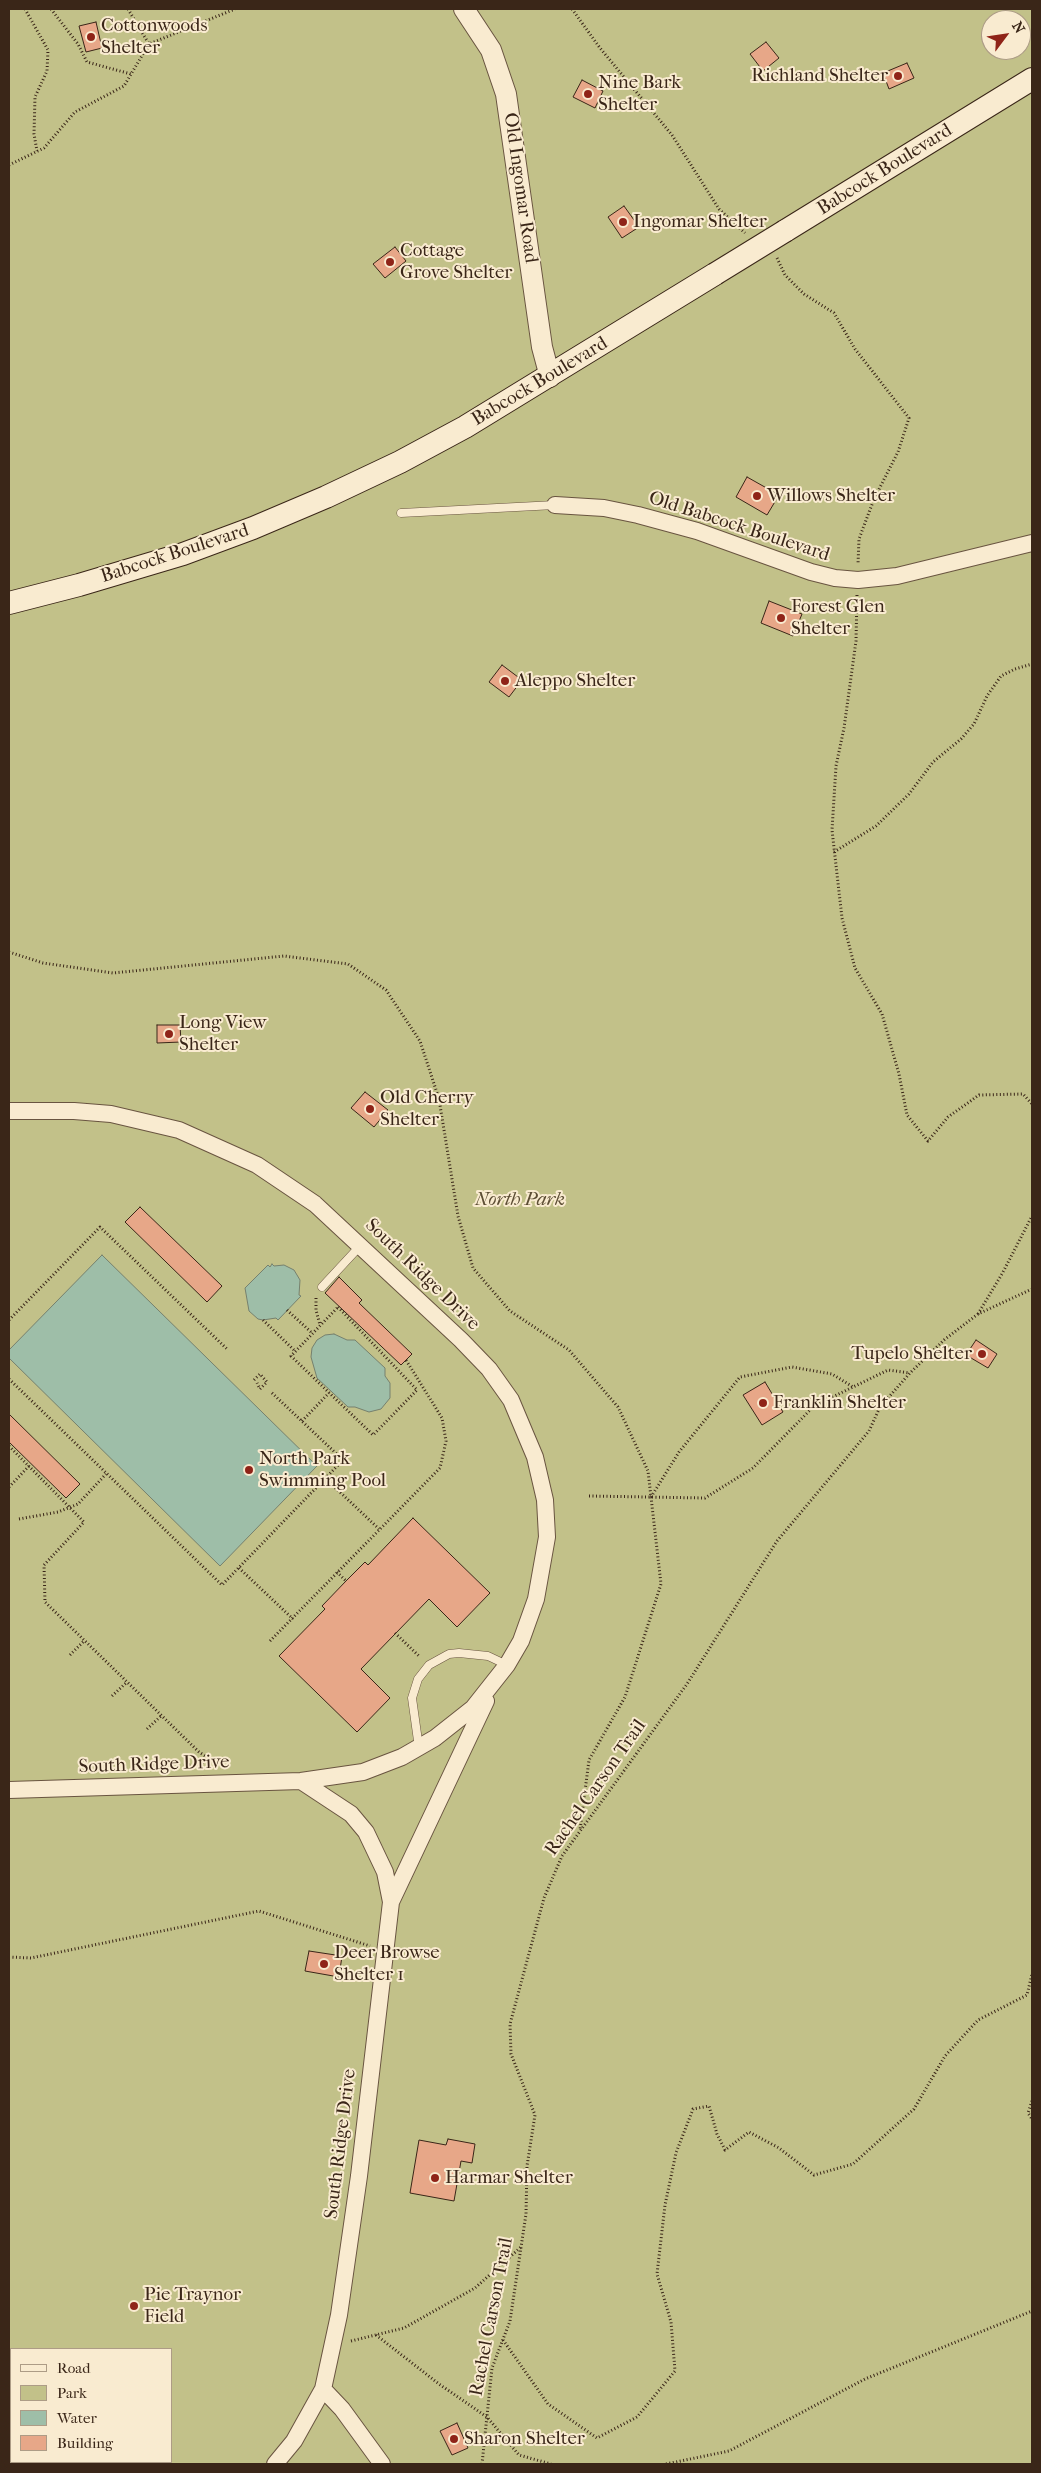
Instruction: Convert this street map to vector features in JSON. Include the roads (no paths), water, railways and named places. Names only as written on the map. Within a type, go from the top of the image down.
[{"type":"main road","name":"Babcock Boulevard","points":[[9,603],[79,585],[183,554],[253,528],[400,462],[465,427],[550,376],[1032,78]]},
{"type":"street","name":"Old Ingomar Road","points":[[464,9],[491,50],[506,94],[542,347],[550,376]]},
{"type":"street","name":"Old Babcock Boulevard","points":[[555,505],[604,508],[638,515],[697,531],[811,572],[835,578],[858,580],[897,576],[1032,543]]},
{"type":"street","name":"South Ridge Drive","points":[[9,1112],[74,1111],[110,1114],[180,1130],[257,1165],[315,1204],[361,1244],[490,1369],[511,1400],[535,1457],[545,1500],[547,1537],[536,1599],[521,1641],[493,1685],[473,1708],[450,1728],[419,1748],[363,1772],[301,1781],[9,1790]]},
{"type":"street","name":"South Ridge Drive","points":[[391,1902],[493,1685]]},
{"type":"street","name":"South Ridge Drive","points":[[275,2464],[294,2441],[323,2389],[339,2315],[359,2176],[391,1902],[385,1872],[366,1832],[351,1814],[301,1781]]},
{"type":"street","points":[[323,2389],[342,2410],[382,2464]]},
{"type":"lane","name":"Old Babcock Boulevard","points":[[401,513],[555,505]]},
{"type":"lane","points":[[322,1287],[361,1244]]},
{"type":"lane","points":[[419,1748],[412,1698],[418,1678],[429,1665],[449,1654],[459,1653],[488,1656],[507,1664]]},
{"type":"water","points":[[102,1255],[317,1466],[220,1566],[9,1358],[9,1350]]},
{"type":"water","points":[[272,1264],[274,1266],[284,1265],[294,1270],[300,1280],[299,1295],[301,1296],[278,1320],[276,1318],[258,1319],[249,1311],[245,1288],[268,1265],[270,1267]]},
{"type":"water","points":[[334,1334],[347,1340],[355,1340],[385,1368],[385,1376],[390,1383],[390,1398],[381,1409],[369,1412],[355,1407],[348,1407],[317,1378],[311,1357],[312,1348],[317,1340],[325,1335]]},
{"type":"place","name":"Cottonwoods Shelter","points":[[91,37]]},
{"type":"place","name":"Richland Shelter","points":[[898,76]]},
{"type":"place","name":"Nine Bark Shelter","points":[[588,94]]},
{"type":"place","name":"Ingomar Shelter","points":[[623,222]]},
{"type":"place","name":"Cottage Grove Shelter","points":[[390,262]]},
{"type":"place","name":"Willows Shelter","points":[[757,496]]},
{"type":"place","name":"Forest Glen Shelter","points":[[781,618]]},
{"type":"place","name":"Aleppo Shelter","points":[[505,681]]},
{"type":"place","name":"Long View Shelter","points":[[169,1034]]},
{"type":"place","name":"Old Cherry Shelter","points":[[370,1109]]},
{"type":"place","name":"Tupelo Shelter","points":[[982,1354]]},
{"type":"place","name":"Franklin Shelter","points":[[763,1403]]},
{"type":"place","name":"North Park Swimming Pool","points":[[249,1470]]},
{"type":"place","name":"Deer Browse Shelter 1","points":[[324,1964]]},
{"type":"place","name":"Harmar Shelter","points":[[435,2178]]},
{"type":"place","name":"Pie Traynor Field","points":[[134,2306]]},
{"type":"place","name":"Sharon Shelter","points":[[454,2439]]},
{"type":"park label","name":"North Park","points":[[520,1200]]}]
